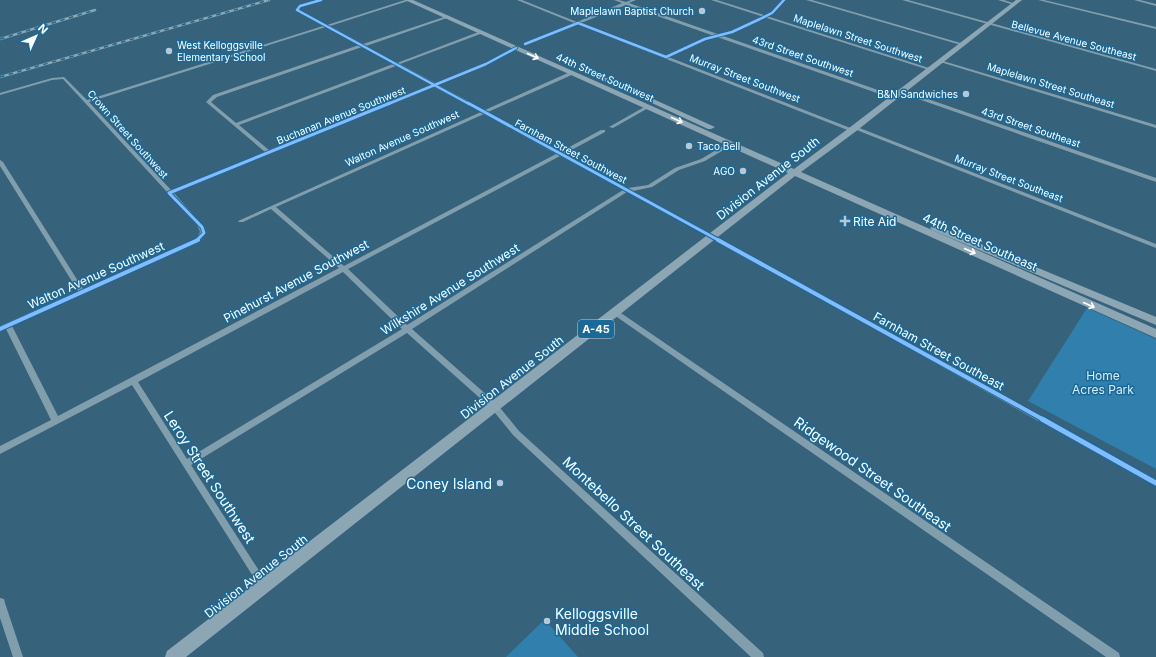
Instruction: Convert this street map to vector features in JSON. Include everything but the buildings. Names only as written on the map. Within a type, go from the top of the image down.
[{"type":"main road","name":"44th Street Southwest","points":[[409,0],[460,23],[525,44],[670,108],[798,170]]},
{"type":"main road","name":"44th Street Southwest","points":[[423,0],[484,30],[516,48],[730,144],[798,170]]},
{"type":"main road","name":"Division Avenue South","points":[[173,657],[494,406],[616,313],[798,170],[854,129],[1016,2]]},
{"type":"main road","points":[[596,84],[607,86],[617,85]]},
{"type":"main road","points":[[620,95],[637,94]]},
{"type":"main road","points":[[648,107],[661,109],[670,108]]},
{"type":"main road","name":"44th Street Southeast","points":[[798,170],[1156,321]]},
{"type":"main road","name":"44th Street Southeast","points":[[798,170],[1156,334]]},
{"type":"street","name":"Farnham Street Southwest","points":[[321,0],[298,8],[297,10],[483,113],[713,237]]},
{"type":"street","points":[[86,102],[409,0]]},
{"type":"street","name":"Murray Street Southwest","points":[[519,0],[854,129]]},
{"type":"street","name":"43rd Street Southwest","points":[[616,0],[897,94]]},
{"type":"street","points":[[525,44],[634,0]]},
{"type":"street","name":"Maplelawn Street Southwest","points":[[713,0],[930,69]]},
{"type":"street","points":[[808,0],[962,44]]},
{"type":"street","name":"Bellevue Avenue Southeast","points":[[904,0],[1156,70]]},
{"type":"street","points":[[1000,0],[1016,2]]},
{"type":"street","points":[[1040,0],[1156,28]]},
{"type":"street","points":[[1136,0],[1156,5]]},
{"type":"street","points":[[269,153],[208,104],[208,102],[224,93],[446,17]]},
{"type":"street","points":[[234,125],[484,30]]},
{"type":"street","name":"Buchanan Avenue Southwest","points":[[169,193],[486,64],[516,48]]},
{"type":"street","name":"Maplelawn Street Southeast","points":[[941,60],[1156,127]]},
{"type":"street","name":"Walton Avenue Southwest","points":[[241,221],[572,73]]},
{"type":"street","name":"Crown Street Southwest","points":[[0,94],[52,79],[64,78],[202,227],[204,233],[199,239]]},
{"type":"street","name":"43rd Street Southeast","points":[[897,94],[1156,180]]},
{"type":"street","points":[[611,127],[648,107]]},
{"type":"street","name":"Murray Street Southeast","points":[[854,129],[1156,246]]},
{"type":"street","name":"Pinehurst Avenue Southwest","points":[[0,450],[133,381],[603,131]]},
{"type":"street","name":"Wilkshire Avenue Southwest","points":[[186,464],[407,329],[627,190],[650,186],[677,169],[703,160],[730,144]]},
{"type":"street","points":[[0,162],[82,292]]},
{"type":"street","name":"Montebello Street Southeast","points":[[272,207],[343,268],[407,329],[494,406],[516,433],[759,657]]},
{"type":"street","name":"Farnham Street Southeast","points":[[713,237],[1156,483]]},
{"type":"street","name":"Walton Avenue Southwest","points":[[0,329],[199,239]]},
{"type":"street","name":"Ridgewood Street Southeast","points":[[616,313],[1115,657]]},
{"type":"street","points":[[8,325],[56,421]]},
{"type":"street","name":"Leroy Street Southwest","points":[[133,381],[264,586]]},
{"type":"street","points":[[0,603],[18,657]]},
{"type":"green space","name":"Home Acres Park","points":[[1087,308],[1156,339],[1156,469],[1028,401]]},
{"type":"green space","points":[[544,620],[578,657],[506,657]]},
{"type":"railway","points":[[0,77],[269,0]]},
{"type":"railway","points":[[0,39],[95,10]]},
{"type":"cycle path","points":[[321,0],[300,6],[297,10],[759,262],[1156,483]]},
{"type":"cycle path","points":[[525,44],[578,23],[666,57],[705,39],[732,32],[760,19],[772,13],[784,0]]},
{"type":"cycle path","points":[[0,329],[199,239],[204,233],[202,227],[169,193],[486,64],[516,48]]},
{"type":"place","name":"Maplelawn Baptist Church","points":[[702,11]]},
{"type":"place","name":"West Kelloggsville Elementary School","points":[[169,51]]},
{"type":"place","name":"B&N Sandwiches","points":[[966,94]]},
{"type":"place","name":"Taco Bell","points":[[689,146]]},
{"type":"place","name":"AGO","points":[[743,171]]},
{"type":"place","name":"Rite Aid","points":[[845,221]]},
{"type":"place","name":"Coney Island","points":[[500,483]]},
{"type":"place","name":"Kelloggsville Middle School","points":[[547,621]]}]
